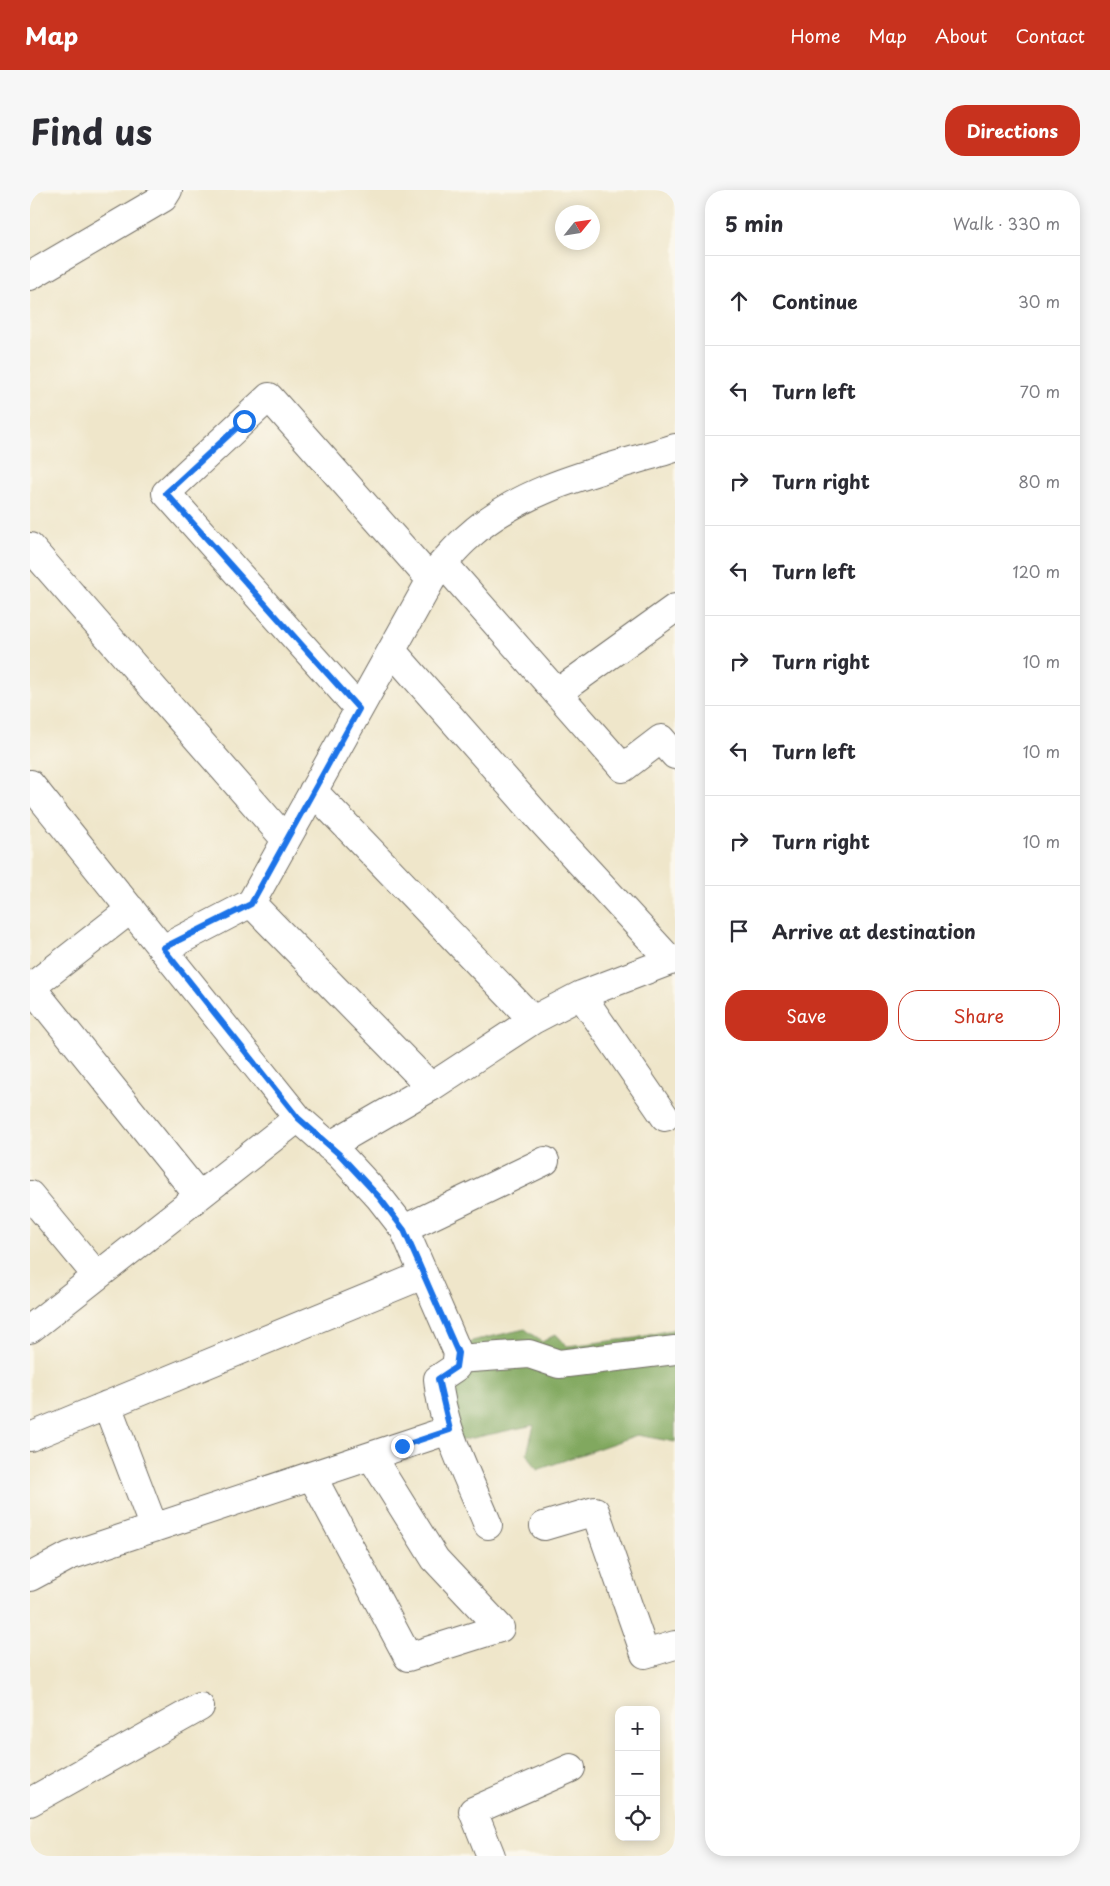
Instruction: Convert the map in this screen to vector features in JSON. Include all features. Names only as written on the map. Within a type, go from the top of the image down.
[{"type":"street","points":[[30,276],[164,198],[168,190]]},
{"type":"street","points":[[359,709],[166,493],[269,397],[557,694],[623,768],[661,739],[675,755]]},
{"type":"street","points":[[163,948],[251,904],[437,571],[469,535],[505,510],[548,487],[675,448]]},
{"type":"street","points":[[30,547],[286,840]]},
{"type":"street","points":[[557,694],[675,608]]},
{"type":"street","points":[[329,1146],[431,1087],[533,1020],[581,995],[673,960],[541,820],[392,651]]},
{"type":"street","points":[[313,791],[533,1020]]},
{"type":"street","points":[[35,801],[131,909],[298,1118],[329,1146],[379,1197],[404,1230],[458,1353],[456,1367],[438,1379],[450,1430],[488,1525]]},
{"type":"street","points":[[251,904],[431,1087]]},
{"type":"street","points":[[131,909],[31,988],[199,1196]]},
{"type":"street","points":[[581,995],[665,1117]]},
{"type":"street","points":[[30,1329],[298,1118]]},
{"type":"street","points":[[404,1230],[545,1161]]},
{"type":"street","points":[[30,1195],[97,1276]]},
{"type":"street","points":[[30,1437],[423,1275]]},
{"type":"street","points":[[457,1359],[529,1354],[559,1364],[675,1350]]},
{"type":"street","points":[[107,1405],[154,1528]]},
{"type":"street","points":[[30,1577],[69,1556],[450,1430]]},
{"type":"street","points":[[312,1476],[408,1656],[500,1628],[435,1559],[371,1456]]},
{"type":"street","points":[[544,1526],[595,1510],[645,1654],[673,1652]]},
{"type":"street","points":[[30,1802],[200,1707]]},
{"type":"street","points":[[491,1856],[473,1811],[571,1768]]},
{"type":"green space","points":[[525,1329],[542,1342],[556,1334],[567,1346],[636,1338],[675,1329],[675,1442],[637,1435],[537,1470],[527,1453],[534,1425],[454,1442],[438,1379],[472,1341]]},
{"type":"route","points":[[244,421],[166,493],[359,709],[251,904],[163,948],[298,1118],[340,1155],[379,1197],[404,1230],[458,1353],[456,1367],[438,1379],[439,1391],[450,1430],[402,1446]]}]
